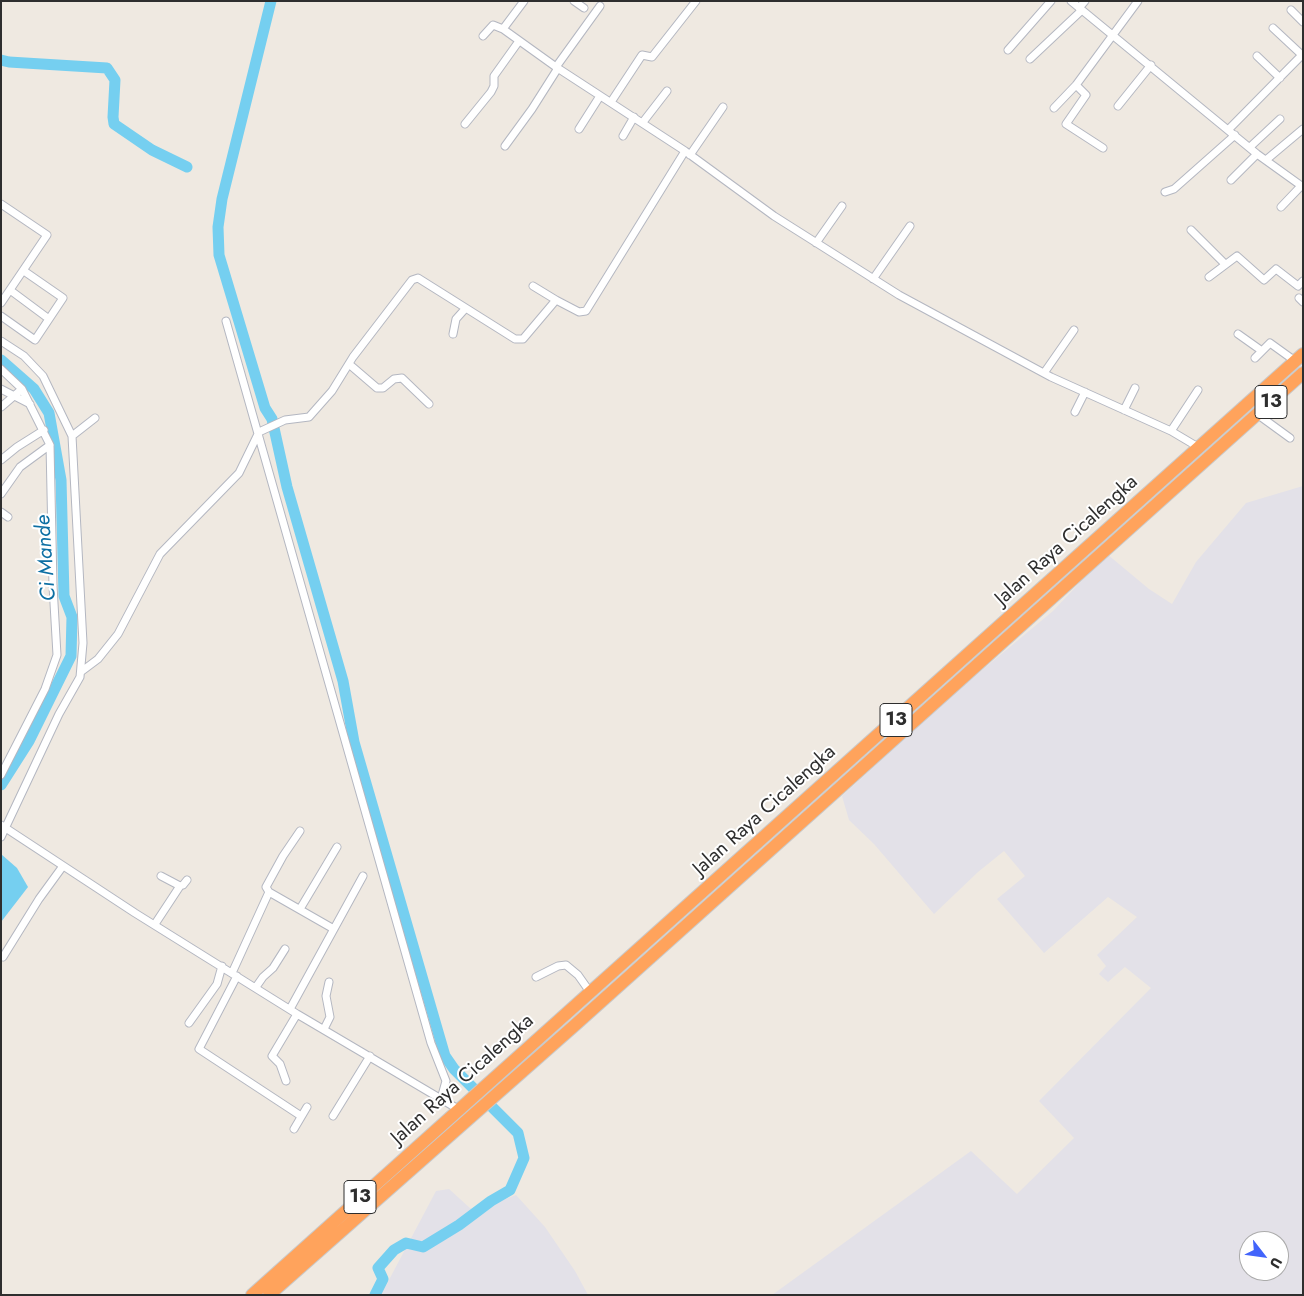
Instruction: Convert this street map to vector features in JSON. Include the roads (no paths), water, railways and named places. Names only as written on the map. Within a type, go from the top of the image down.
[{"type":"highway","name":"Jalan Raya Cicalengka","points":[[252,1295],[1299,358]]},
{"type":"highway","name":"Jalan Raya Cicalengka","points":[[269,1295],[497,1094],[1301,376]]},
{"type":"highway","points":[[1258,393],[1268,404]]},
{"type":"street","points":[[503,29],[524,1]]},
{"type":"street","points":[[611,102],[642,55],[652,57],[696,1]]},
{"type":"street","points":[[1008,50],[1051,1]]},
{"type":"street","points":[[1071,1],[1257,154],[1302,187],[1281,207]]},
{"type":"street","points":[[1030,59],[1081,9],[1085,1]]},
{"type":"street","points":[[1054,108],[1076,85],[1138,1]]},
{"type":"street","points":[[576,2],[584,8]]},
{"type":"street","points":[[504,146],[532,109],[557,67],[600,6]]},
{"type":"street","points":[[1291,10],[1303,22]]},
{"type":"street","points":[[483,36],[493,25],[503,29],[600,96],[643,122],[688,153],[738,191],[873,280],[1044,373],[1172,431],[1198,448]]},
{"type":"street","points":[[1165,192],[1174,189],[1232,132],[1302,55],[1273,28]]},
{"type":"street","points":[[465,124],[491,92],[494,86],[494,76],[519,40]]},
{"type":"street","points":[[1257,56],[1280,78]]},
{"type":"street","points":[[1118,106],[1151,65]]},
{"type":"street","points":[[1076,85],[1086,95],[1066,124],[1103,148]]},
{"type":"street","points":[[643,122],[667,91]]},
{"type":"street","points":[[579,129],[600,96]]},
{"type":"street","points":[[533,286],[579,312],[586,311],[688,153],[723,107]]},
{"type":"street","points":[[622,136],[634,117]]},
{"type":"street","points":[[1250,147],[1280,120]]},
{"type":"street","points":[[1266,160],[1303,129]]},
{"type":"street","points":[[1231,180],[1257,154]]},
{"type":"street","points":[[1,204],[47,236],[1,303]]},
{"type":"street","points":[[816,243],[842,206]]},
{"type":"street","points":[[873,280],[910,226]]},
{"type":"street","points":[[1191,230],[1225,264]]},
{"type":"street","points":[[1209,277],[1237,256],[1264,280],[1276,269],[1298,286],[1303,281]]},
{"type":"street","points":[[1,316],[34,340],[63,298],[24,271]]},
{"type":"street","points":[[82,671],[98,659],[118,634],[160,554],[239,474],[260,431],[289,420],[309,417],[332,391],[349,364],[415,278],[511,338],[523,339],[556,300]]},
{"type":"street","points":[[10,290],[49,319]]},
{"type":"street","points":[[453,334],[456,318],[465,309]]},
{"type":"street","points":[[226,321],[260,431],[436,1060],[446,1081],[441,1099]]},
{"type":"street","points":[[1044,373],[1074,330]]},
{"type":"street","points":[[1238,334],[1262,351]]},
{"type":"street","points":[[1,340],[24,356],[43,376],[72,436],[83,643],[82,671],[3,826],[1,837]]},
{"type":"street","points":[[1255,358],[1270,343],[1299,358]]},
{"type":"street","points":[[349,364],[377,388],[382,388],[394,379],[402,378],[428,404]]},
{"type":"street","points":[[1,369],[22,389],[50,445],[53,586],[57,655],[45,689],[1,775]]},
{"type":"street","points":[[1124,410],[1135,388]]},
{"type":"street","points":[[1,389],[30,404]]},
{"type":"street","points":[[1,407],[22,389]]},
{"type":"street","points":[[1172,431],[1198,390]]},
{"type":"street","points":[[1075,412],[1085,392]]},
{"type":"street","points":[[1257,414],[1290,438]]},
{"type":"street","points":[[72,436],[95,418]]},
{"type":"street","points":[[1,460],[17,446],[44,430]]},
{"type":"street","points":[[1,494],[20,468],[50,445]]},
{"type":"street","points":[[1,512],[8,517]]},
{"type":"street","points":[[3,826],[256,988],[458,1109]]},
{"type":"street","points":[[300,831],[266,885],[269,892],[332,928]]},
{"type":"street","points":[[300,909],[337,847]]},
{"type":"street","points":[[3,957],[39,899],[63,866]]},
{"type":"street","points":[[162,876],[180,886]]},
{"type":"street","points":[[290,1009],[332,928],[363,876]]},
{"type":"street","points":[[155,924],[180,886],[187,880]]},
{"type":"street","points":[[269,892],[199,1049],[301,1116]]},
{"type":"street","points":[[256,988],[273,968],[285,949]]},
{"type":"street","points":[[536,977],[558,966],[566,965],[578,975],[590,992]]},
{"type":"street","points":[[190,1023],[217,984],[222,966]]},
{"type":"street","points":[[324,1029],[330,1017],[326,996],[329,982]]},
{"type":"street","points":[[286,1081],[280,1064],[272,1056],[298,1014]]},
{"type":"street","points":[[333,1116],[370,1056]]},
{"type":"street","points":[[294,1129],[306,1107]]},
{"type":"water","points":[[1,854],[17,868],[28,887],[1,922]]},
{"type":"waterway","points":[[271,1],[222,199],[218,227],[219,255],[265,408],[272,419],[287,487],[343,681],[354,742],[445,1056],[454,1069],[518,1133],[524,1158],[510,1190],[423,1247],[406,1243],[394,1250],[378,1268],[383,1279],[375,1295]]},
{"type":"waterway","points":[[1,60],[107,68],[115,80],[114,124],[152,150],[187,167]]},
{"type":"waterway","name":"Ci Mande","points":[[1,360],[34,389],[49,413],[61,480],[64,596],[72,617],[71,656],[29,741],[1,785]]}]
